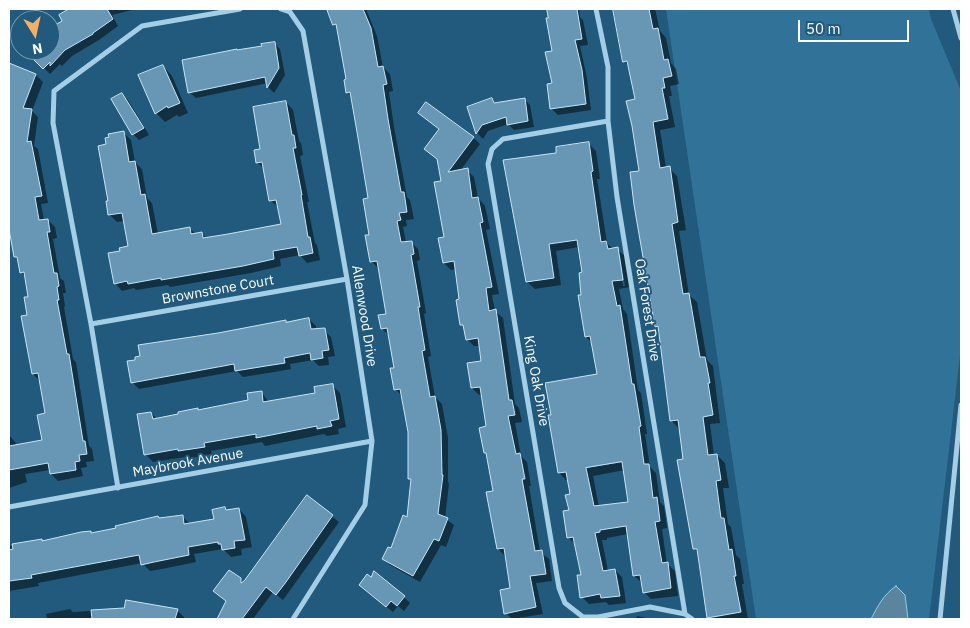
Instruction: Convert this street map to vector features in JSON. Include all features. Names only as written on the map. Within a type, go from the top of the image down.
[{"type":"street","points":[[118,488],[91,324],[53,123],[54,91],[142,26],[240,9]]},
{"type":"street","name":"Allenwood Drive","points":[[281,9],[290,12],[303,31],[348,279],[372,441],[365,505],[294,619]]},
{"type":"street","name":"Oak Forest Drive","points":[[596,9],[608,66],[608,121],[617,198],[685,614]]},
{"type":"street","points":[[953,9],[961,38]]},
{"type":"street","name":"King Oak Drive","points":[[608,121],[503,138],[492,149],[488,164],[559,588],[565,603],[583,617],[598,617],[650,607],[685,614],[692,619]]},
{"type":"street","name":"Brownstone Court","points":[[91,324],[348,279]]},
{"type":"street","points":[[940,619],[961,405]]},
{"type":"street","name":"Maybrook Avenue","points":[[9,507],[372,441]]},
{"type":"shaded area","points":[[666,9],[929,9],[931,19],[961,91],[961,347],[929,619],[908,619],[905,595],[896,587],[887,593],[871,619],[756,619]]},
{"type":"shaded area","points":[[896,586],[905,595],[908,619],[871,619],[884,597]]},
{"type":"building","points":[[69,9],[107,9],[113,19],[93,34],[65,50],[60,55],[60,22],[62,21],[60,14]]},
{"type":"building","points":[[327,9],[363,9],[371,28],[378,67],[383,66],[387,84],[383,85],[388,119],[401,192],[404,192],[407,212],[399,213],[401,220],[397,221],[401,242],[412,241],[414,254],[411,255],[425,350],[422,351],[430,397],[435,396],[441,430],[443,475],[438,514],[448,518],[439,541],[434,539],[413,576],[382,559],[388,547],[391,548],[403,515],[407,517],[411,479],[408,479],[408,432],[400,389],[394,390],[390,368],[394,368],[387,328],[381,329],[378,315],[386,314],[377,261],[370,262],[365,235],[369,235],[363,199],[368,198],[357,132],[350,92],[346,93],[344,80],[346,79],[336,24],[333,25]]},
{"type":"building","points":[[547,9],[577,9],[582,39],[575,40],[582,70],[586,104],[550,109],[547,84],[552,83],[545,52],[552,51],[546,18],[548,18]]},
{"type":"building","points":[[613,9],[649,9],[653,29],[658,28],[664,60],[668,59],[672,76],[663,78],[665,88],[662,88],[668,119],[653,122],[660,168],[670,166],[678,222],[672,224],[683,294],[689,293],[700,357],[705,357],[710,383],[708,383],[713,415],[703,417],[708,455],[717,454],[721,480],[716,481],[721,518],[724,518],[729,550],[732,549],[736,576],[734,576],[741,612],[707,618],[697,549],[693,549],[677,460],[683,459],[678,420],[670,421],[658,326],[655,327],[634,205],[630,172],[639,171],[626,101],[635,99],[627,61],[623,62]]},
{"type":"building","points":[[275,42],[279,68],[267,88],[265,77],[188,93],[182,60]]},
{"type":"building","points":[[34,60],[56,60],[50,66],[50,62],[43,69]]},
{"type":"building","points":[[9,63],[36,74],[23,108],[32,109],[27,142],[31,141],[42,196],[35,197],[39,220],[48,219],[50,232],[47,232],[54,273],[57,273],[59,286],[57,287],[59,300],[57,300],[87,454],[79,455],[80,461],[75,462],[76,470],[50,474],[48,463],[9,470],[9,446],[42,440],[37,415],[45,413],[38,373],[32,374],[21,316],[27,315],[24,297],[28,297],[24,272],[20,273],[17,257],[14,257],[9,229]]},
{"type":"building","points":[[163,65],[180,103],[168,108],[167,106],[155,114],[138,75]]},
{"type":"building","points":[[122,93],[144,128],[132,135],[111,99]]},
{"type":"building","points":[[492,98],[494,103],[525,98],[528,121],[507,125],[506,117],[482,125],[476,134],[467,107]]},
{"type":"building","points":[[286,101],[292,135],[294,135],[296,148],[293,148],[308,237],[310,237],[313,253],[299,256],[297,247],[273,251],[274,259],[243,266],[161,280],[161,278],[128,284],[127,281],[114,284],[108,253],[120,251],[119,248],[128,246],[122,213],[108,215],[106,201],[108,201],[98,146],[106,144],[105,138],[109,137],[108,134],[124,131],[129,162],[135,161],[141,195],[145,194],[152,234],[190,227],[191,234],[202,232],[203,238],[228,234],[281,224],[276,200],[269,201],[262,162],[256,163],[254,150],[260,149],[253,107]]},
{"type":"building","points":[[426,102],[474,137],[448,172],[468,168],[472,198],[478,197],[483,222],[480,223],[492,287],[486,288],[489,311],[496,309],[509,400],[512,400],[515,415],[508,416],[516,454],[520,453],[525,479],[522,479],[535,551],[542,550],[546,574],[530,576],[536,607],[504,614],[500,590],[510,588],[504,548],[497,549],[486,492],[493,491],[479,428],[486,426],[480,387],[471,388],[467,363],[481,361],[478,338],[466,340],[463,325],[460,325],[456,300],[459,299],[454,261],[443,263],[438,238],[444,237],[434,182],[441,181],[437,159],[424,149],[439,129],[418,113]]},
{"type":"building","points":[[589,142],[593,171],[591,172],[601,242],[606,241],[608,249],[618,247],[623,280],[612,281],[617,306],[620,305],[632,384],[634,384],[641,426],[639,427],[644,464],[649,464],[653,498],[657,497],[660,521],[655,522],[662,563],[668,562],[671,588],[643,593],[640,575],[633,576],[626,526],[600,530],[600,532],[595,533],[603,571],[615,569],[620,596],[601,598],[600,594],[580,598],[577,575],[581,575],[573,537],[567,538],[563,511],[569,510],[565,495],[570,494],[566,472],[558,473],[548,415],[551,415],[545,383],[597,374],[590,336],[585,337],[578,295],[581,295],[579,273],[582,272],[577,240],[549,244],[554,278],[526,282],[503,160],[556,153],[556,147]],"holes":[[[622,462],[628,502],[594,506],[586,468]]]},
{"type":"building","points":[[309,318],[311,329],[325,328],[329,350],[322,351],[323,358],[311,360],[310,353],[284,358],[285,363],[235,371],[234,364],[131,383],[127,361],[135,360],[135,357],[140,356],[138,345],[286,320],[286,322]]},
{"type":"building","points":[[333,384],[339,419],[330,421],[332,426],[317,429],[317,426],[256,438],[256,434],[204,443],[205,447],[178,451],[178,449],[144,455],[137,414],[151,412],[153,419],[198,408],[198,410],[248,400],[247,393],[262,391],[263,402],[315,393],[314,387]]},
{"type":"building","points":[[307,495],[333,515],[286,582],[276,595],[266,587],[242,619],[217,619],[226,601],[213,591],[229,570],[241,578],[241,583],[244,581]]},
{"type":"building","points":[[225,507],[226,510],[239,508],[245,540],[234,541],[235,548],[222,550],[221,544],[218,544],[218,542],[188,547],[189,555],[141,565],[139,555],[31,575],[32,578],[9,581],[9,550],[13,549],[12,544],[42,539],[42,541],[81,532],[91,531],[91,533],[158,516],[159,518],[183,515],[184,524],[214,519],[212,510]]},
{"type":"building","points":[[374,571],[405,596],[397,606],[391,601],[386,607],[359,585],[367,574],[371,577]]},
{"type":"building","points":[[126,600],[178,609],[175,619],[92,619],[91,610],[124,608]]}]
